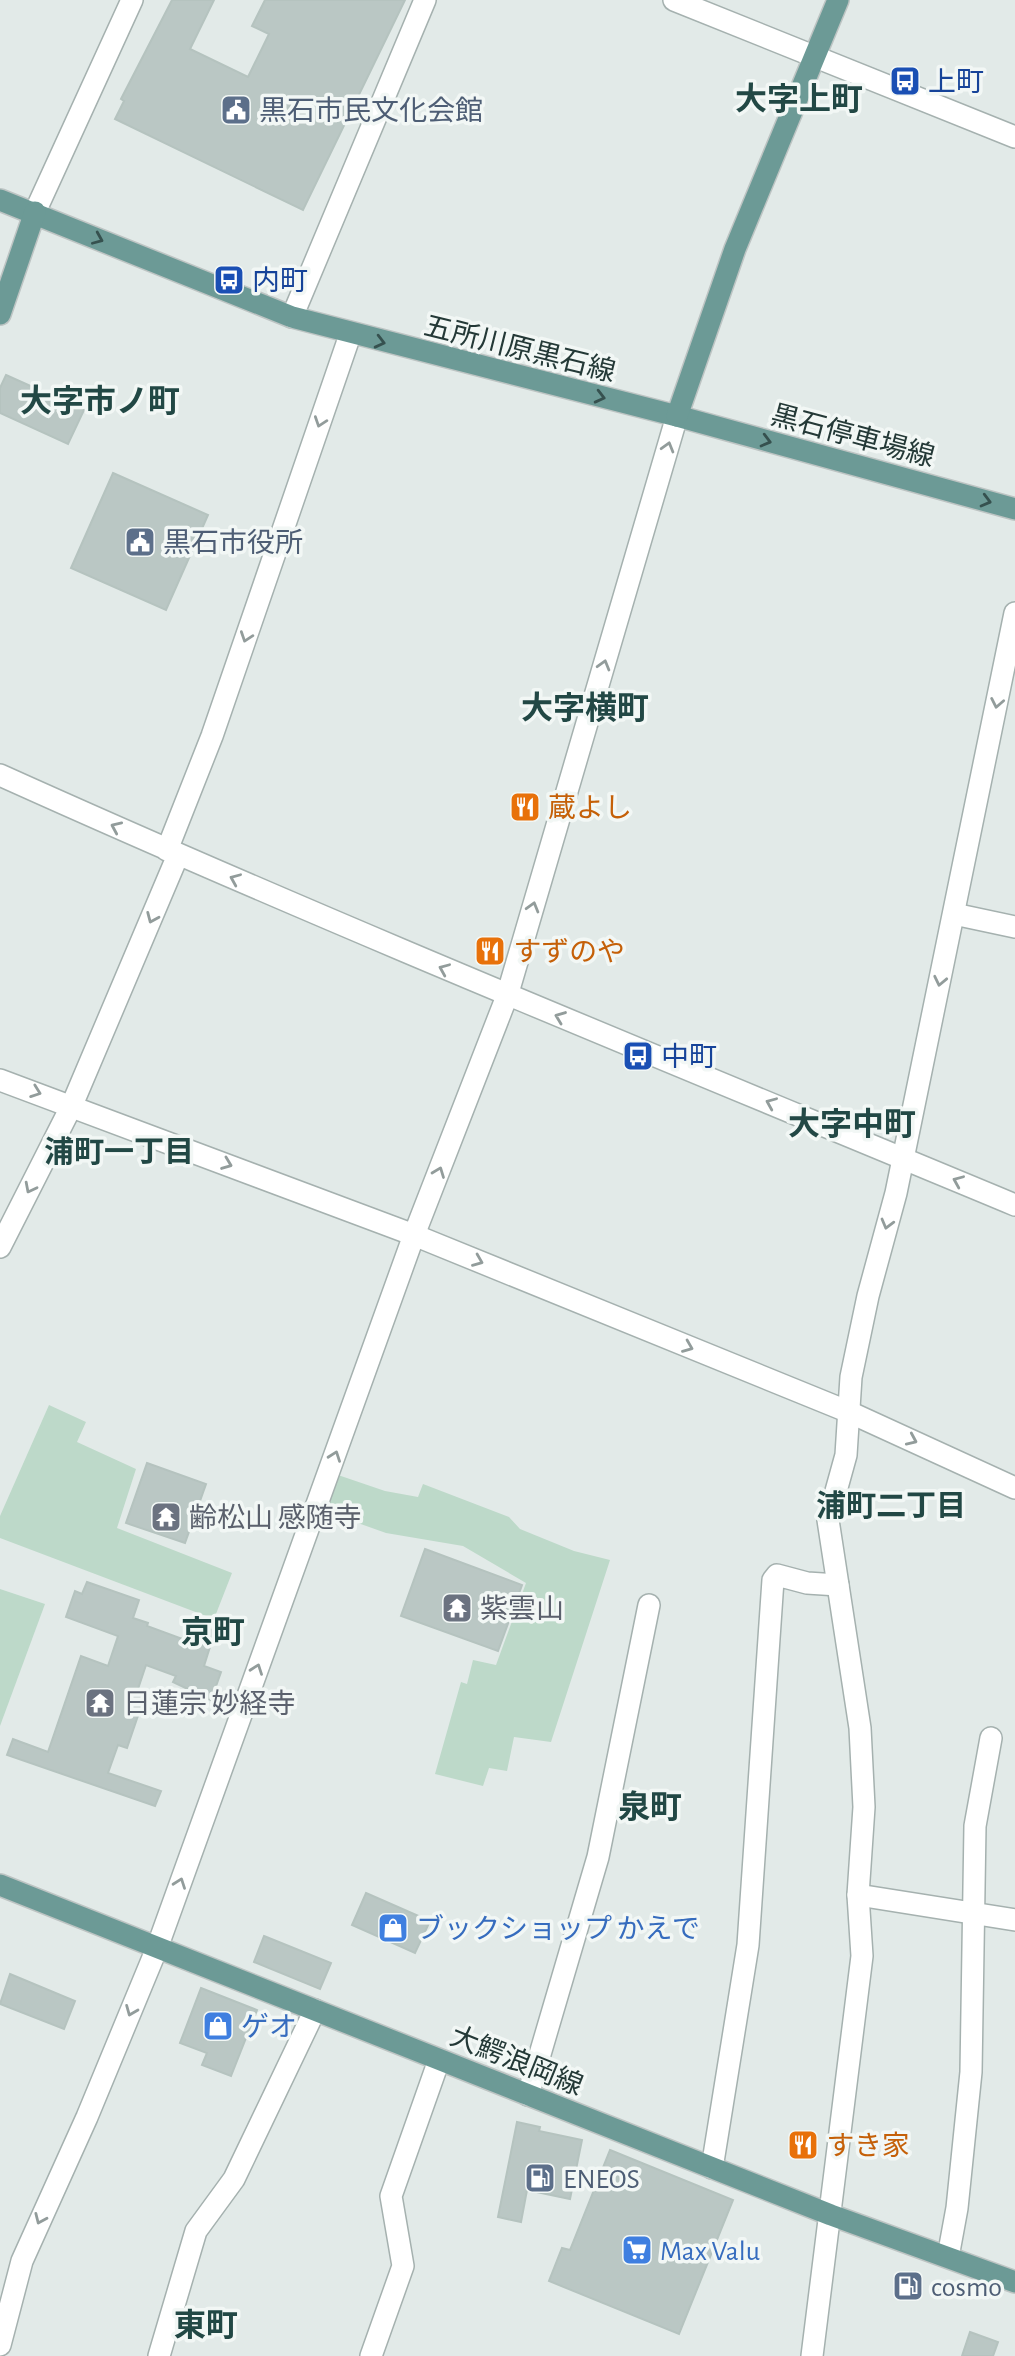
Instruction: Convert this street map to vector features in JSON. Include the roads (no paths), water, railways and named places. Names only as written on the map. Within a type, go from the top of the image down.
[{"type":"main road","points":[[677,416],[735,249],[838,0]]},
{"type":"main road","name":"五所川原黒石線","points":[[0,200],[292,317],[351,335],[677,416]]},
{"type":"main road","points":[[0,314],[34,212]]},
{"type":"main road","name":"黒石停車場線","points":[[677,416],[1015,509]]},
{"type":"main road","name":"大鰐浪岡線","points":[[0,1885],[831,2215],[1015,2281]]},
{"type":"street","points":[[34,212],[132,0]]},
{"type":"street","points":[[292,317],[425,0]]},
{"type":"street","points":[[674,0],[1015,137]]},
{"type":"street","points":[[0,1247],[72,1105],[173,853],[351,335]]},
{"type":"street","points":[[0,2345],[22,2261],[87,2117],[157,1948],[414,1236],[507,996],[677,416]]},
{"type":"street","points":[[812,2356],[862,1956],[858,1895],[864,1807],[860,1728],[828,1520],[846,1455],[851,1377],[954,914],[1015,612]]},
{"type":"street","points":[[0,775],[173,853],[507,996],[639,1047],[1015,1205]]},
{"type":"street","points":[[954,914],[1015,927]]},
{"type":"street","points":[[0,1080],[414,1236],[849,1412],[1015,1488]]},
{"type":"street","points":[[712,2168],[748,1945],[773,1580],[777,1576],[807,1583],[838,1585]]},
{"type":"street","points":[[528,2095],[598,1857],[649,1605]]},
{"type":"street","points":[[948,2257],[957,2208],[971,2072],[975,1826],[991,1738]]},
{"type":"street","points":[[858,1895],[1015,1920]]},
{"type":"street","points":[[159,2356],[197,2231],[234,2179],[315,2010]]},
{"type":"street","points":[[371,2356],[403,2266],[391,2196],[439,2060]]},
{"type":"place","name":"上町","points":[[905,81]]},
{"type":"place","name":"黒石市民文化会館","points":[[236,110]]},
{"type":"place","name":"内町","points":[[229,280]]},
{"type":"place","name":"黒石市役所","points":[[140,542]]},
{"type":"place","name":"蔵よし","points":[[525,807]]},
{"type":"place","name":"すずのや","points":[[490,951]]},
{"type":"place","name":"中町","points":[[638,1056]]},
{"type":"place","name":"齢松山 感随寺","points":[[166,1517]]},
{"type":"place","name":"紫雲山","points":[[457,1608]]},
{"type":"place","name":"日蓮宗 妙経寺","points":[[100,1703]]},
{"type":"place","name":"ブックショップ かえで","points":[[393,1928]]},
{"type":"place","name":"ゲオ","points":[[218,2026]]},
{"type":"place","name":"すき家","points":[[803,2145]]},
{"type":"place","name":"ENEOS","points":[[540,2178]]},
{"type":"place","name":"Max Valu","points":[[637,2250]]},
{"type":"place","name":"cosmo","points":[[908,2286]]},
{"type":"district","name":"大字上町","points":[[799,99]]},
{"type":"district","name":"大字市ノ町","points":[[100,401]]},
{"type":"district","name":"大字横町","points":[[585,708]]},
{"type":"district","name":"大字中町","points":[[852,1124]]},
{"type":"district","name":"浦町一丁目","points":[[119,1152]]},
{"type":"district","name":"浦町二丁目","points":[[891,1506]]},
{"type":"district","name":"京町","points":[[213,1632]]},
{"type":"district","name":"泉町","points":[[650,1807]]},
{"type":"district","name":"東町","points":[[206,2325]]}]
